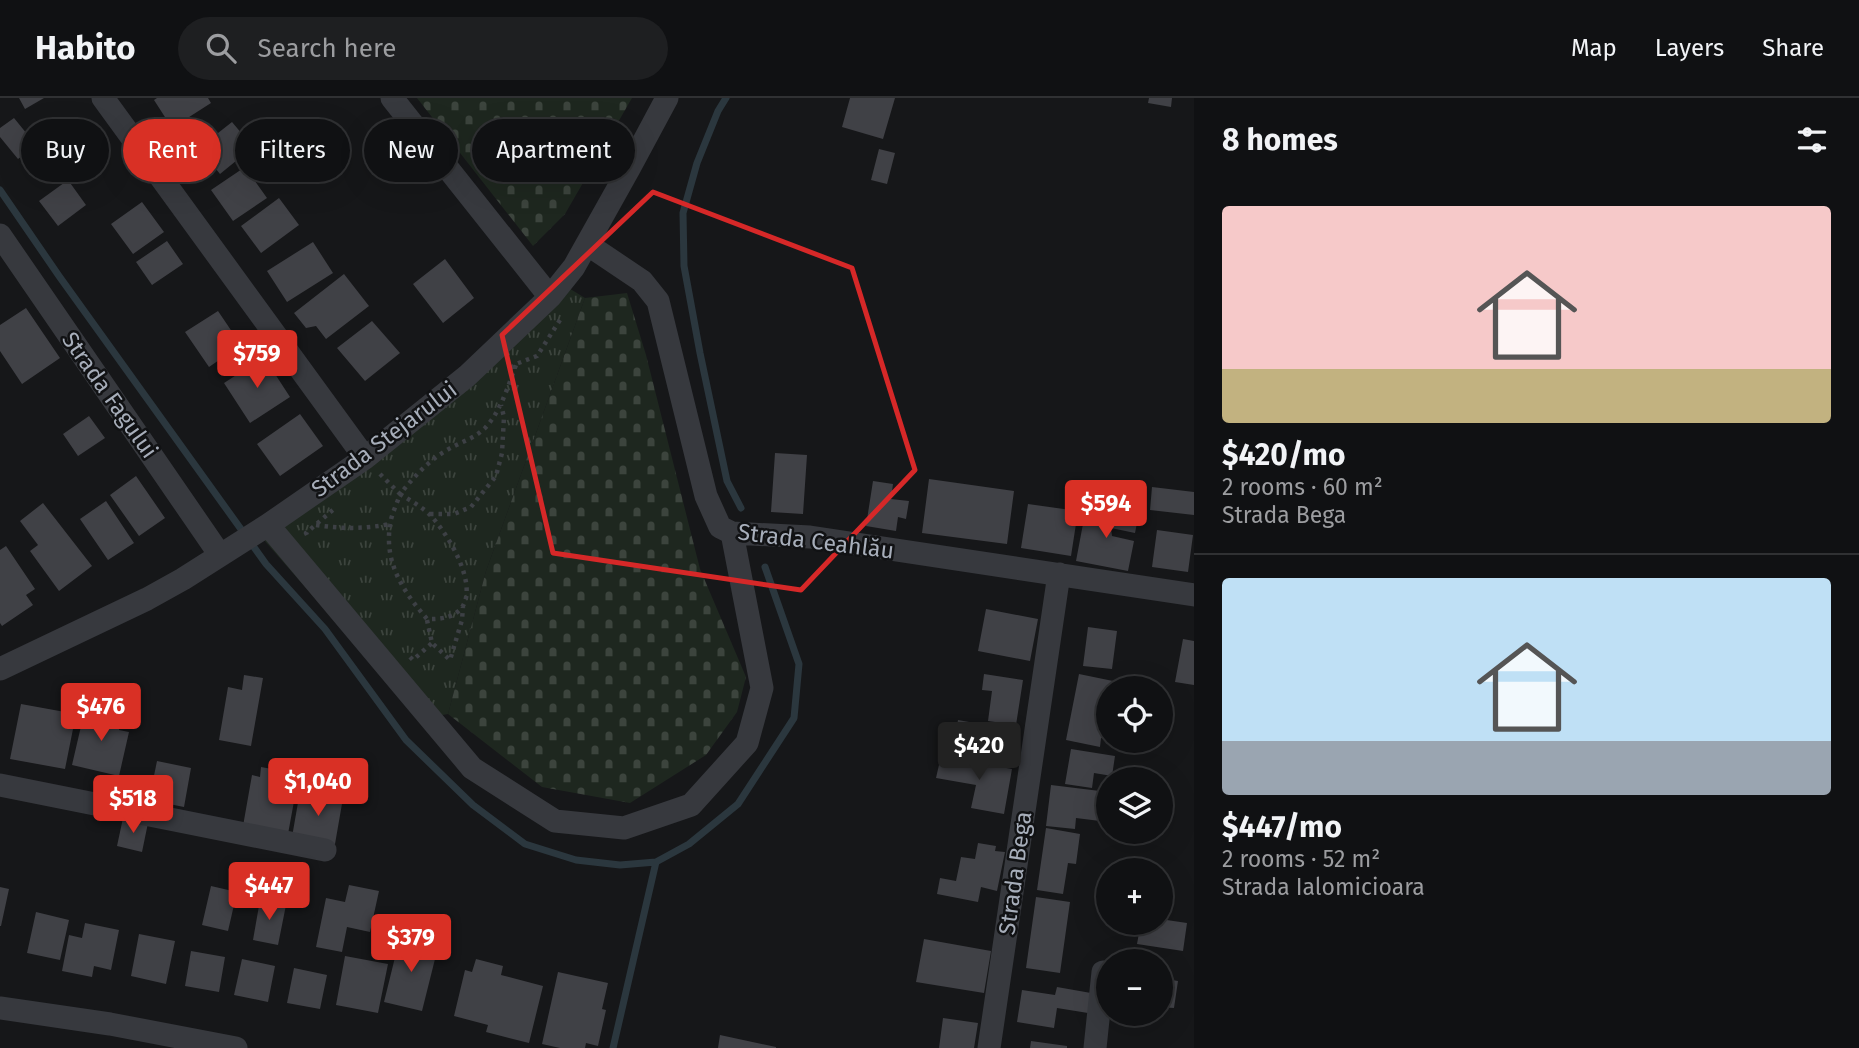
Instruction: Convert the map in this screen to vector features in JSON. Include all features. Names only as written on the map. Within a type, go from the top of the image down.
[{"type":"street","points":[[103,98],[365,458]]},
{"type":"street","points":[[392,98],[558,304]]},
{"type":"street","name":"Strada Stejarului","points":[[0,669],[147,599],[263,528],[365,458],[496,350],[558,304],[573,267],[667,98]]},
{"type":"street","name":"Strada Fagului","points":[[2,241],[226,551]]},
{"type":"street","name":"Strada Ceahlău","points":[[587,244],[642,281],[658,301],[705,496],[720,527],[732,533],[810,537],[1194,595]]},
{"type":"street","points":[[263,528],[472,768],[555,821],[624,828],[691,805],[747,743],[762,688],[732,533]]},
{"type":"street","name":"Strada Bega","points":[[989,1048],[1059,574]]},
{"type":"street","points":[[0,785],[325,850]]},
{"type":"street","points":[[0,1008],[110,1024],[236,1048]]},
{"type":"street","points":[[1095,1048],[1097,1026]]},
{"type":"path","points":[[506,372],[516,363],[537,356],[558,304]]},
{"type":"path","points":[[365,458],[400,494],[430,514],[450,540],[463,566],[467,592],[463,620],[450,660],[432,643],[427,619],[407,596],[395,573],[389,542],[390,524],[400,494],[418,471],[446,450],[474,438],[485,428],[500,404],[516,363]]},
{"type":"path","points":[[430,514],[454,514],[471,507],[496,476],[502,453],[504,417],[500,404]]},
{"type":"path","points":[[315,544],[306,533],[336,508]]},
{"type":"path","points":[[315,525],[353,529],[390,524]]},
{"type":"path","points":[[427,619],[440,620],[458,612],[463,606]]},
{"type":"path","points":[[404,649],[413,660],[432,643]]},
{"type":"highlighted area","points":[[653,192],[852,268],[915,470],[801,590],[553,553],[502,335]]},
{"type":"green space","points":[[417,98],[632,98],[620,119],[472,119],[472,168],[458,150],[458,119],[433,119]]},
{"type":"green space","points":[[483,182],[583,182],[565,214],[533,246]]},
{"type":"green space","points":[[567,287],[585,298],[486,571],[448,714],[421,719],[263,539]]},
{"type":"green space","points":[[627,293],[646,355],[700,569],[746,677],[737,712],[706,755],[630,803],[542,787],[448,714],[486,571],[585,298]]},
{"type":"building","points":[[19,98],[44,98],[25,109]]},
{"type":"building","points":[[208,98],[211,103],[186,119],[166,119],[154,100]]},
{"type":"building","points":[[850,98],[895,98],[883,139],[842,127]]},
{"type":"building","points":[[1149,98],[1172,98],[1171,107],[1148,103]]},
{"type":"building","points":[[14,118],[21,127],[21,157],[18,159],[0,137],[0,128]]},
{"type":"building","points":[[232,122],[235,126],[235,162],[221,173],[221,131]]},
{"type":"building","points":[[879,149],[895,153],[887,184],[871,180]]},
{"type":"building","points":[[235,174],[235,182],[256,182],[267,198],[233,221],[211,190]]},
{"type":"building","points":[[65,182],[69,182],[86,205],[58,226],[39,201]]},
{"type":"building","points":[[279,198],[299,225],[261,253],[241,226]]},
{"type":"building","points":[[142,202],[164,232],[133,254],[111,224]]},
{"type":"building","points":[[167,241],[183,264],[152,285],[136,262]]},
{"type":"building","points":[[313,242],[333,273],[287,302],[267,271]]},
{"type":"building","points":[[445,259],[474,298],[443,323],[413,284]]},
{"type":"building","points":[[344,274],[369,306],[326,339],[316,326],[306,328],[294,313]]},
{"type":"building","points":[[26,308],[60,358],[22,384],[0,351],[0,325]]},
{"type":"building","points":[[218,311],[241,345],[209,367],[185,332]]},
{"type":"building","points":[[372,321],[400,353],[365,381],[337,348]]},
{"type":"building","points":[[264,357],[290,397],[250,423],[224,383]]},
{"type":"building","points":[[300,414],[323,446],[280,476],[257,444]]},
{"type":"building","points":[[89,416],[105,438],[78,456],[63,434]]},
{"type":"building","points":[[775,453],[807,455],[803,514],[771,512]]},
{"type":"building","points":[[136,476],[165,518],[139,536],[110,495]]},
{"type":"building","points":[[929,479],[1014,491],[1007,544],[922,533]]},
{"type":"building","points":[[873,481],[893,484],[891,499],[909,501],[906,519],[898,517],[896,531],[866,526]]},
{"type":"building","points":[[1152,487],[1194,492],[1194,515],[1150,510]]},
{"type":"building","points":[[106,501],[134,543],[108,560],[80,519]]},
{"type":"building","points":[[43,503],[92,566],[59,591],[30,551],[38,545],[20,521]]},
{"type":"building","points":[[1028,504],[1078,511],[1071,556],[1021,548]]},
{"type":"building","points":[[1086,508],[1138,518],[1135,533],[1111,528],[1112,536],[1134,541],[1128,571],[1076,561]]},
{"type":"building","points":[[1157,530],[1193,535],[1188,572],[1152,567]]},
{"type":"building","points":[[6,546],[35,589],[26,595],[33,605],[2,626],[0,550]]},
{"type":"building","points":[[986,609],[1038,619],[1030,661],[978,651]]},
{"type":"building","points":[[1088,627],[1117,631],[1112,669],[1083,666]]},
{"type":"building","points":[[1183,639],[1194,641],[1194,685],[1175,682]]},
{"type":"building","points":[[984,674],[1023,680],[1016,725],[988,721],[992,691],[982,690]]},
{"type":"building","points":[[1079,674],[1096,678],[1096,746],[1066,740]]},
{"type":"building","points":[[244,675],[263,678],[251,746],[219,740],[228,687],[242,690]]},
{"type":"building","points":[[21,704],[76,714],[65,769],[10,759]]},
{"type":"building","points":[[85,709],[121,717],[119,730],[129,732],[119,776],[72,765]]},
{"type":"building","points":[[958,720],[1019,731],[1013,765],[989,761],[989,756],[953,749]]},
{"type":"building","points":[[1071,749],[1115,756],[1113,767],[1096,767],[1092,788],[1065,784]]},
{"type":"building","points":[[941,756],[1012,769],[1004,814],[971,808],[976,785],[936,778]]},
{"type":"building","points":[[157,761],[191,768],[184,807],[149,800]]},
{"type":"building","points":[[261,767],[299,774],[288,834],[243,826],[252,775],[260,777]]},
{"type":"building","points":[[1051,785],[1096,791],[1096,820],[1076,818],[1075,829],[1046,826]]},
{"type":"building","points":[[300,791],[343,798],[335,844],[292,837]]},
{"type":"building","points":[[123,818],[148,823],[142,852],[117,846]]},
{"type":"building","points":[[1046,828],[1080,834],[1076,864],[1068,863],[1063,894],[1037,890]]},
{"type":"building","points":[[978,843],[996,846],[995,851],[1005,852],[997,891],[981,887],[978,902],[937,894],[940,878],[956,881],[961,857],[975,859]]},
{"type":"building","points":[[349,885],[379,891],[370,932],[347,927],[342,952],[316,947],[326,898],[345,902]]},
{"type":"building","points":[[211,886],[237,892],[228,931],[202,925]]},
{"type":"building","points":[[0,887],[9,889],[1,926],[0,926]]},
{"type":"building","points":[[1036,897],[1070,902],[1060,973],[1026,968]]},
{"type":"building","points":[[260,900],[286,905],[278,945],[253,940]]},
{"type":"building","points":[[36,912],[69,920],[60,960],[27,953]]},
{"type":"building","points":[[1173,921],[1187,923],[1183,951],[1137,944],[1139,935],[1173,935]]},
{"type":"building","points":[[85,923],[119,930],[111,970],[94,966],[92,977],[62,971],[69,935],[82,938]]},
{"type":"building","points":[[139,934],[175,941],[166,984],[131,976]]},
{"type":"building","points":[[400,937],[438,947],[422,1011],[384,1002]]},
{"type":"building","points":[[924,939],[991,951],[984,993],[916,982]]},
{"type":"building","points":[[191,951],[225,957],[219,992],[185,986]]},
{"type":"building","points":[[345,956],[388,964],[378,1013],[336,1005]]},
{"type":"building","points":[[242,959],[275,966],[268,1002],[234,995]]},
{"type":"building","points":[[476,959],[503,966],[501,975],[543,986],[529,1043],[486,1032],[488,1025],[454,1016],[465,970],[472,972]]},
{"type":"building","points":[[294,968],[327,975],[320,1009],[287,1003]]},
{"type":"building","points":[[558,972],[608,983],[602,1009],[606,1010],[598,1046],[586,1043],[585,1048],[560,1048],[542,1044]]},
{"type":"building","points":[[1173,980],[1178,981],[1173,1008]]},
{"type":"building","points":[[1057,987],[1091,993],[1088,1013],[1057,1008],[1054,1028],[1017,1022],[1022,990],[1055,995]]},
{"type":"building","points":[[943,1018],[978,1023],[974,1048],[939,1048]]},
{"type":"building","points":[[720,1035],[776,1047],[776,1048],[718,1048]]},
{"type":"building","points":[[1031,1041],[1067,1046],[1067,1048],[1030,1048]]},
{"type":"waterway","points":[[726,98],[697,163],[683,213],[684,266],[727,481],[741,508]]},
{"type":"waterway","points":[[0,190],[266,564],[325,629],[406,740],[473,805],[525,844],[576,860],[620,865],[656,862],[689,844],[738,804],[794,718],[799,664],[765,567]]},
{"type":"waterway","points":[[613,1048],[656,862]]}]
